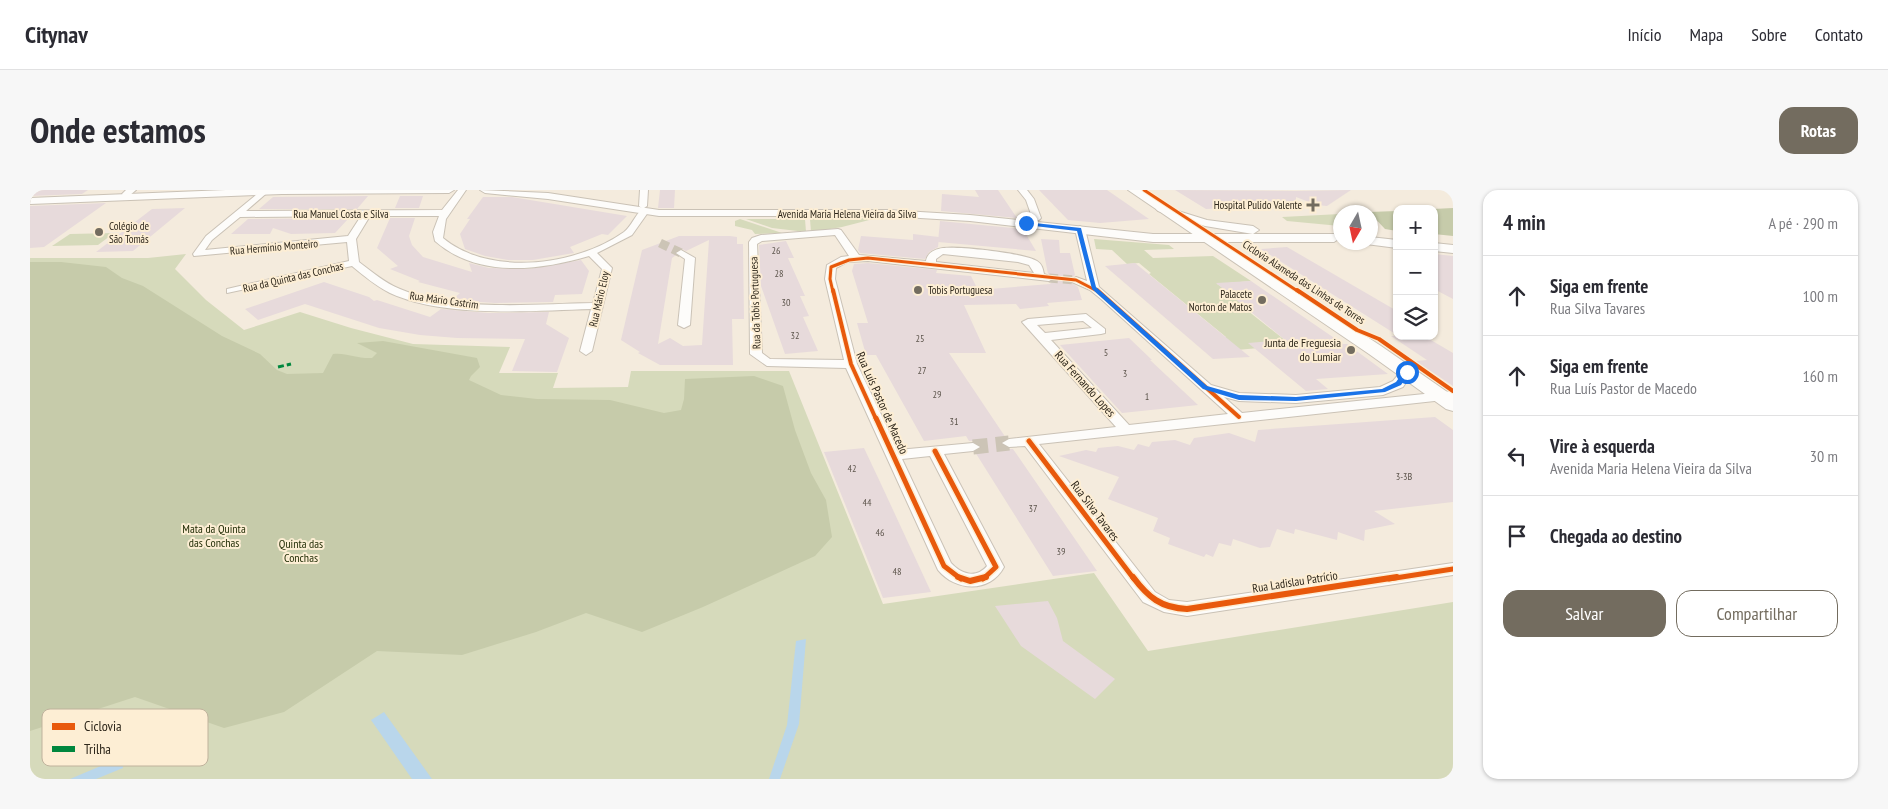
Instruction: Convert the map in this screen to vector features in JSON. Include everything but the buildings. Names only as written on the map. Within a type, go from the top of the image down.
[{"type":"main road","points":[[1134,190],[1448,398]]},
{"type":"street","points":[[30,196],[208,190]]},
{"type":"street","points":[[30,201],[264,192],[449,190]]},
{"type":"street","points":[[462,190],[445,213],[437,232],[438,239],[464,256],[492,262],[532,264],[591,253],[627,235],[643,208],[644,190]]},
{"type":"street","name":"Avenida Maria Helena Vieira da Silva","points":[[484,190],[693,214],[914,214],[1080,229],[1153,238],[1333,238]]},
{"type":"street","name":"Avenida Maria Helena Vieira da Silva","points":[[552,190],[643,208],[918,209],[1036,218],[1119,228],[1257,230]]},
{"type":"street","points":[[1022,190],[1030,199],[1036,218]]},
{"type":"street","points":[[236,214],[264,192]]},
{"type":"street","points":[[1162,209],[1205,223],[1333,238]]},
{"type":"street","name":"Rua Manuel Costa e Silva","points":[[236,214],[445,213]]},
{"type":"street","name":"Rua Hermínio Monteiro","points":[[236,214],[209,238],[198,254],[350,239]]},
{"type":"street","points":[[354,263],[350,239],[367,214]]},
{"type":"street","points":[[1080,229],[1094,288]]},
{"type":"street","name":"Rua da Tobis Portuguesa","points":[[851,364],[777,363],[760,358],[755,351],[753,242],[761,238],[838,232],[856,258]]},
{"type":"street","points":[[1378,243],[1393,244]]},
{"type":"street","points":[[1438,247],[1453,249]]},
{"type":"street","name":"Rua Luís Pastor de Macedo","points":[[894,455],[934,451],[996,567],[992,574],[977,581],[965,580],[950,574],[851,364],[829,273],[837,263],[856,258],[931,264],[1044,277],[1034,263],[1027,260],[1003,257],[944,251],[931,258],[931,264]]},
{"type":"street","name":"Rua Mário Eloy","points":[[586,351],[608,268],[591,253]]},
{"type":"street","points":[[681,253],[690,258],[684,325]]},
{"type":"street","name":"Rua da Quinta das Conchas","points":[[231,291],[354,263]]},
{"type":"street","name":"Rua Mário Castrim","points":[[354,263],[374,280],[401,294],[432,301],[481,306],[597,306]]},
{"type":"street","points":[[1076,280],[1094,288],[1239,417]]},
{"type":"street","name":"Rua Fernando Lopes","points":[[1043,337],[1101,332],[1086,317],[1028,322],[1127,430]]},
{"type":"street","points":[[1205,388],[1239,398],[1296,399],[1383,391],[1398,384],[1407,372]]},
{"type":"street","points":[[1009,443],[1239,417],[1448,398]]},
{"type":"street","name":"Rua Silva Tavares","points":[[1029,441],[1145,593]]},
{"type":"street","points":[[934,451],[972,447]]},
{"type":"street","name":"Rua Ladislau Patrício","points":[[1145,593],[1160,604],[1187,609],[1453,568]]},
{"type":"green space","points":[[1453,208],[1453,236],[1438,234],[1438,209]]},
{"type":"green space","points":[[1393,211],[1393,230],[1385,229],[1378,222],[1378,212]]},
{"type":"green space","points":[[1333,214],[1333,225],[1287,221],[1282,217]]},
{"type":"green space","points":[[877,218],[842,227],[811,232],[810,219]]},
{"type":"green space","points":[[740,219],[782,233],[755,234],[752,230],[735,226],[735,221]]},
{"type":"green space","points":[[746,219],[805,219],[806,232],[772,228]]},
{"type":"green space","points":[[114,233],[98,245],[52,246],[70,234]]},
{"type":"green space","points":[[1094,239],[1169,245],[1174,249],[1144,250],[1153,258],[1213,256],[1251,281],[1217,284],[1253,306],[1243,307],[1286,341],[1259,348],[1214,352],[1226,337],[1149,274],[1151,273],[1139,263],[1127,264],[1112,250],[1096,249]]},
{"type":"green space","name":"Quinta das Conchas","points":[[186,254],[175,269],[206,300],[244,330],[300,312],[413,344],[510,347],[499,373],[558,373],[553,388],[628,387],[631,371],[789,371],[883,604],[1094,573],[1148,651],[1453,602],[1453,779],[30,779],[30,258],[148,258]]},
{"type":"green space","name":"Mata da Quinta das Conchas","points":[[30,262],[61,262],[106,267],[122,278],[143,286],[222,336],[260,354],[277,370],[287,374],[323,373],[333,354],[372,358],[377,353],[357,343],[383,341],[477,358],[480,367],[469,380],[501,395],[537,399],[610,400],[664,413],[681,410],[684,399],[685,379],[754,376],[783,386],[795,430],[811,473],[826,500],[832,537],[815,556],[703,607],[642,632],[586,613],[536,632],[462,655],[377,651],[284,712],[224,728],[208,722],[208,709],[169,709],[135,697],[98,709],[42,709],[42,727],[30,731]]},
{"type":"water","points":[[806,639],[799,724],[780,779],[769,779],[787,725],[796,641]]},
{"type":"water","points":[[384,712],[432,779],[412,779],[371,720]]},
{"type":"water","points":[[101,766],[123,766],[123,768],[96,779],[70,779]]},
{"type":"tunnel","points":[[660,243],[681,253]]},
{"type":"tunnel","points":[[1049,278],[1076,280]]},
{"type":"tunnel","points":[[973,447],[1009,443]]},
{"type":"marked path","points":[[278,367],[291,364]]},
{"type":"cycle path","name":"Ciclovia Alameda das Linhas de Torres","points":[[1144,190],[1357,330],[1379,339],[1453,391]]},
{"type":"cycle path","points":[[935,451],[996,567],[985,578],[970,581],[963,580],[949,572],[944,566],[851,364],[830,279],[831,267],[835,264],[858,258],[868,258],[1076,280],[1094,288],[1105,297],[1239,417]]},
{"type":"cycle path","points":[[1029,441],[1145,593],[1154,601],[1164,606],[1187,609],[1453,569]]},
{"type":"place","name":"Hospital Pulido Valente","points":[[1313,205]]},
{"type":"place","name":"Colégio de São Tomás","points":[[99,232]]},
{"type":"place","name":"Tobis Portuguesa","points":[[918,290]]},
{"type":"place","name":"Palacete Norton de Matos","points":[[1262,300]]},
{"type":"place","name":"Junta de Freguesia do Lumiar","points":[[1351,350]]},
{"type":"route","points":[[1026,223],[1080,229],[1094,288],[1205,388],[1239,398],[1296,399],[1383,391],[1398,384],[1407,372]]}]
